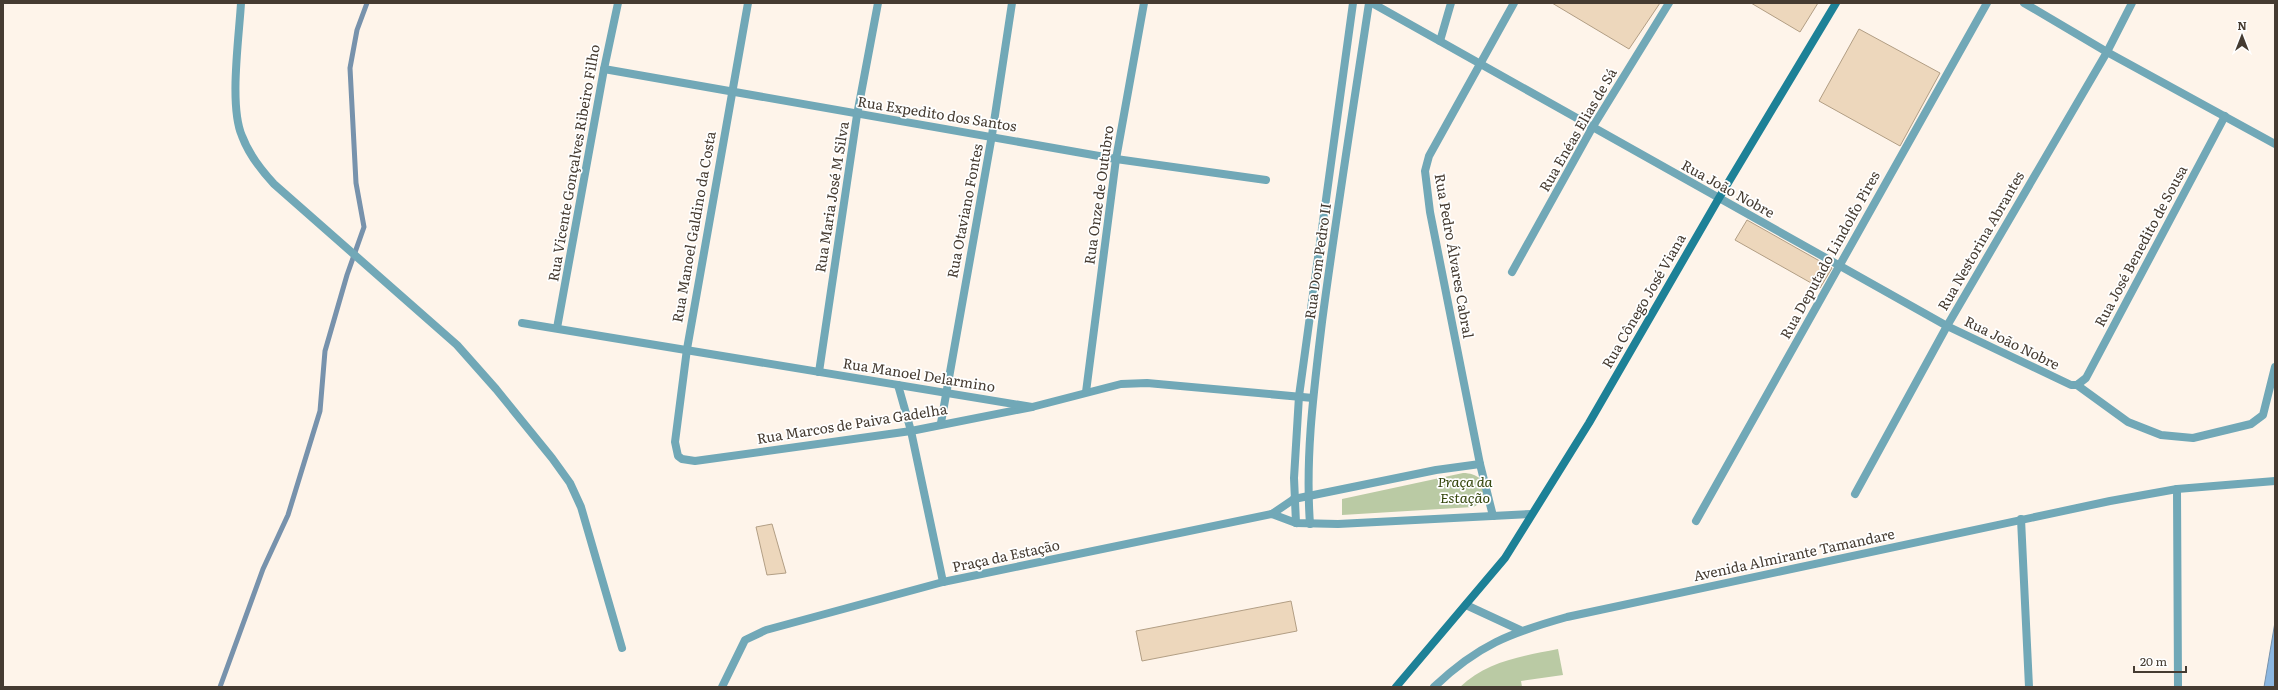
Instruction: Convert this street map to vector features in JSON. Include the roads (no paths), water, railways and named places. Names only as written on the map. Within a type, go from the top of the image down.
[{"type":"main road","name":"Rua Cônego José Viana","points":[[1396,687],[1505,558],[1589,423],[1719,198],[1836,3]]},
{"type":"street","points":[[241,3],[236,102],[237,120],[241,136],[250,154],[274,184],[457,345],[496,389],[552,458],[570,483],[581,507],[622,648]]},
{"type":"street","name":"Rua Vicente Gonçalves Ribeiro Filho","points":[[557,328],[604,69],[618,3]]},
{"type":"street","name":"Rua Manoel Galdino da Costa","points":[[678,456],[675,442],[687,349],[731,92],[748,3]]},
{"type":"street","name":"Rua Maria José M Silva","points":[[819,372],[857,115],[878,3]]},
{"type":"street","name":"Rua Otaviano Fontes","points":[[941,423],[945,393],[992,136],[1012,3]]},
{"type":"street","name":"Rua Onze de Outubro","points":[[1086,392],[1116,159],[1144,3]]},
{"type":"street","name":"Rua Dom Pedro II","points":[[1296,523],[1294,499],[1299,396],[1353,3]]},
{"type":"street","name":"Rua Dom Pedro II","points":[[1310,524],[1308,496],[1313,398],[1369,3]]},
{"type":"street","name":"Rua João Nobre","points":[[1372,3],[1592,128],[1947,326],[2063,383],[2077,384]]},
{"type":"street","points":[[1440,41],[1451,3]]},
{"type":"street","name":"Rua Pedro Álvares Cabral","points":[[1493,516],[1480,464],[1430,212],[1425,171],[1429,156],[1514,3]]},
{"type":"street","name":"Rua Enéas Elias de Sá","points":[[1512,272],[1592,128],[1669,3]]},
{"type":"street","name":"Rua Deputado Lindolfo Pires","points":[[1696,521],[1987,3]]},
{"type":"street","points":[[2024,3],[2107,52],[2275,144]]},
{"type":"street","name":"Rua Nestorina Abrantes","points":[[1855,494],[1947,326],[2107,52],[2132,3]]},
{"type":"street","name":"Rua Expedito dos Santos","points":[[604,69],[857,115],[992,136],[1116,159],[1266,180]]},
{"type":"street","name":"Rua José Benedito de Sousa","points":[[2077,384],[2086,378],[2225,116]]},
{"type":"street","points":[[1330,169],[1344,171]]},
{"type":"street","name":"Rua Manoel Delarmino","points":[[522,323],[1032,407],[1122,384],[1147,382],[1313,398]]},
{"type":"street","points":[[2077,384],[2128,422],[2161,435],[2193,438],[2251,424],[2263,415],[2275,367]]},
{"type":"street","points":[[898,385],[911,431],[943,582]]},
{"type":"street","name":"Rua Marcos de Paiva Gadelha","points":[[678,456],[682,459],[695,461],[911,431],[941,423],[1032,407]]},
{"type":"street","points":[[1294,499],[1436,470],[1480,464]]},
{"type":"street","name":"Avenida Almirante Tamandare","points":[[1434,687],[1454,668],[1485,647],[1520,630],[1596,611],[2021,519],[2176,489],[2275,481]]},
{"type":"street","points":[[2176,489],[2178,687]]},
{"type":"street","name":"Praça da Estação","points":[[722,687],[742,646],[750,636],[766,630],[943,582],[1272,514],[1294,499]]},
{"type":"street","points":[[1272,514],[1296,523],[1310,524],[1531,514]]},
{"type":"street","points":[[2021,519],[2029,687]]},
{"type":"street","points":[[1466,605],[1520,630]]},
{"type":"water","points":[[2275,622],[2275,687],[2264,687]]},
{"type":"waterway","points":[[220,687],[263,569],[288,515],[320,411],[325,351],[347,275],[364,227],[356,183],[350,68],[357,30],[367,3]]}]
